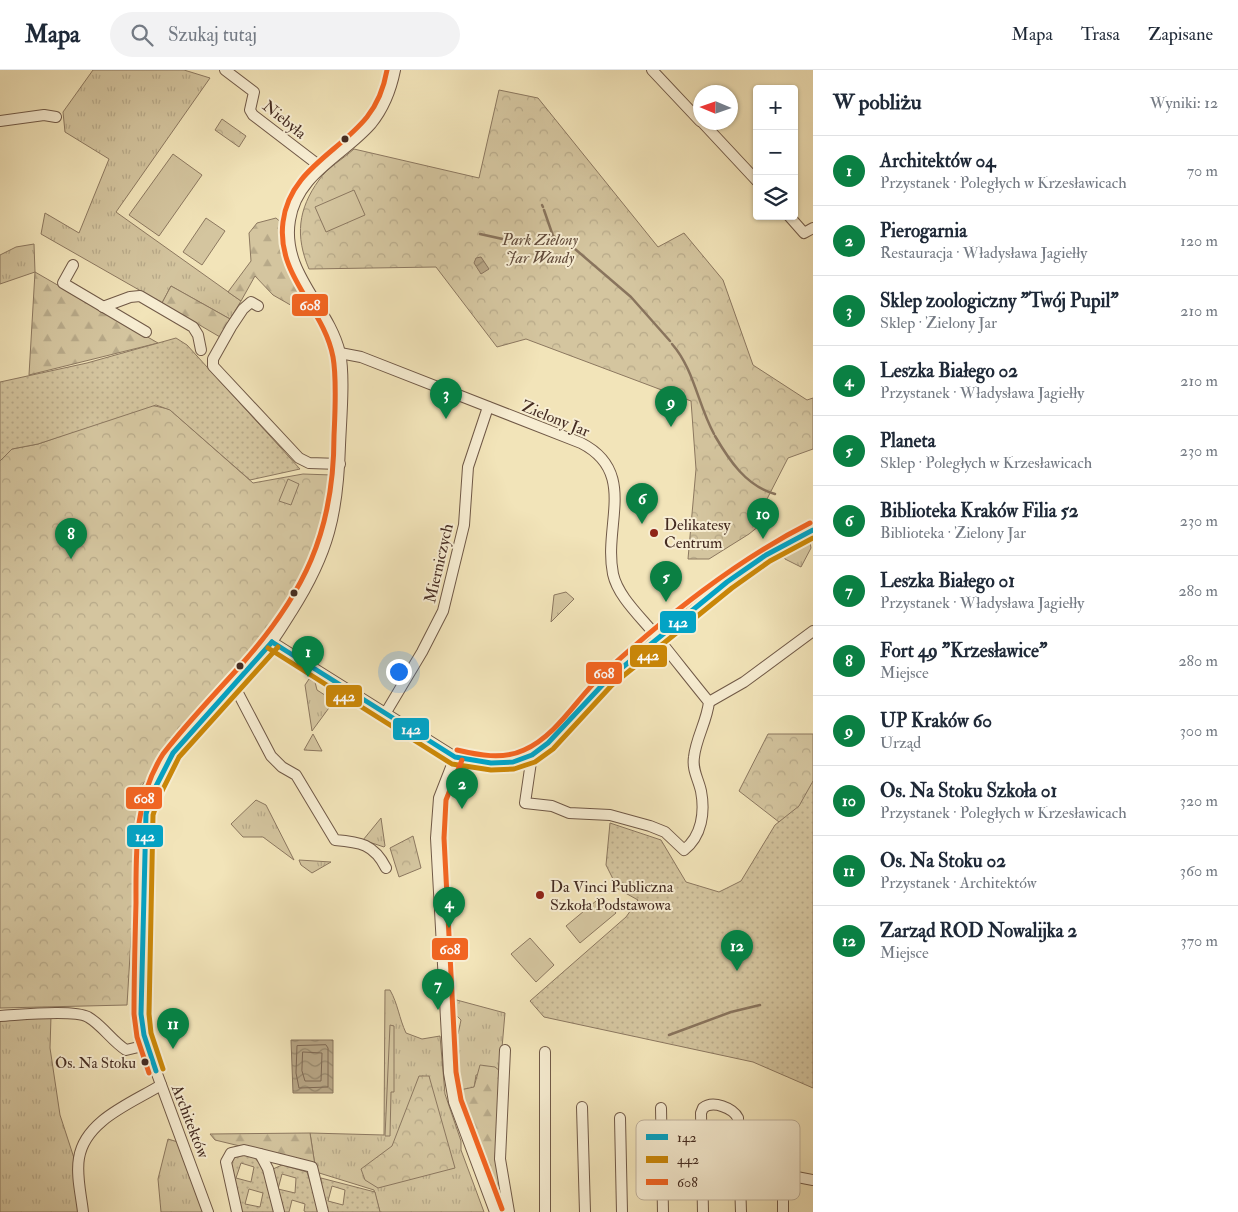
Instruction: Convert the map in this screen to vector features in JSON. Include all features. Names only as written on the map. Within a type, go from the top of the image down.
[{"type":"street","name":"Niebyła","points":[[225,70],[254,92],[250,110],[253,115],[320,167]]},
{"type":"street","name":"Architektów","points":[[208,1212],[170,1103],[161,1085],[142,1025],[144,838],[149,803],[158,778],[173,753],[272,642],[309,583],[325,549],[334,517],[340,464],[342,404],[340,353],[328,325],[297,271],[288,237],[291,215],[306,184],[320,167],[366,129],[376,117],[389,93],[395,70]]},
{"type":"street","points":[[652,70],[693,114]]},
{"type":"street","points":[[0,121],[44,115],[56,117]]},
{"type":"street","points":[[709,130],[753,177]]},
{"type":"street","points":[[793,220],[804,233],[813,228]]},
{"type":"street","points":[[73,265],[63,283],[146,332]]},
{"type":"street","points":[[103,307],[130,297],[140,296],[193,327],[198,334],[201,350]]},
{"type":"street","points":[[258,306],[251,302],[243,309],[213,359],[213,366],[299,458],[309,463],[340,464]]},
{"type":"street","name":"Zielony Jar","points":[[340,353],[362,357],[581,443],[596,452],[610,468],[614,488],[613,576],[626,598],[709,702]]},
{"type":"street","name":"Mierniczych","points":[[385,714],[422,652],[443,612],[464,525],[468,467],[488,407]]},
{"type":"street","points":[[272,642],[455,757],[491,763],[513,762],[532,755],[548,743],[607,680],[657,637],[755,563],[813,530]]},
{"type":"street","points":[[532,755],[525,803],[552,806],[569,813],[610,815],[665,832],[684,850],[693,843],[701,825],[701,791],[693,769],[694,756],[709,702],[744,682],[813,631]]},
{"type":"street","points":[[232,686],[238,693],[272,756],[282,767],[296,775],[335,840],[351,842],[372,850],[379,854],[386,868]]},
{"type":"street","points":[[455,757],[441,792],[436,838],[449,1073],[454,1102],[495,1212]]},
{"type":"street","points":[[0,1016],[47,1015],[68,1012],[88,1017],[126,1050],[147,1045]]},
{"type":"street","points":[[505,1050],[500,1159],[509,1212]]},
{"type":"street","points":[[545,1052],[545,1212]]},
{"type":"street","points":[[83,1212],[78,1162],[88,1134],[105,1119],[161,1085]]},
{"type":"street","points":[[701,1120],[703,1108],[708,1105],[730,1109],[736,1113],[738,1120]]},
{"type":"street","points":[[582,1107],[585,1212]]},
{"type":"street","points":[[660,1108],[660,1120]]},
{"type":"street","points":[[620,1118],[622,1212]]},
{"type":"street","points":[[236,1212],[226,1168],[227,1158],[238,1150],[280,1158],[312,1167],[323,1212]]},
{"type":"street","points":[[260,1154],[268,1169],[279,1212]]},
{"type":"street","points":[[268,1169],[280,1158]]},
{"type":"street","points":[[800,1177],[813,1180]]},
{"type":"green space","points":[[93,70],[184,70],[210,78],[116,212],[241,301],[230,319],[171,286],[162,303],[41,234],[45,213],[79,233],[109,159],[65,132],[63,112]]},
{"type":"green space","name":"Park Zielony Jar Wandy","points":[[499,90],[538,98],[658,247],[684,233],[723,280],[753,365],[807,400],[813,398],[813,449],[788,458],[767,499],[769,518],[749,534],[709,559],[688,559],[696,469],[691,401],[526,339],[497,347],[436,267],[309,269],[300,234],[301,223],[303,212],[312,191],[326,172],[354,149],[479,178]]},
{"type":"green space","points":[[222,119],[246,136],[239,147],[215,130]]},
{"type":"green space","points":[[173,154],[202,175],[159,236],[129,215]]},
{"type":"green space","points":[[354,190],[365,215],[326,232],[315,207]]},
{"type":"green space","points":[[206,218],[225,231],[202,265],[183,252]]},
{"type":"green space","points":[[276,218],[285,226],[287,253],[303,289],[300,292],[308,309],[296,313],[294,307],[273,295],[255,276],[241,301],[228,292],[251,261],[249,233],[257,223]]},
{"type":"green space","points":[[34,244],[35,272],[0,284],[0,255],[16,247]]},
{"type":"green space","points":[[35,272],[158,343],[29,375]]},
{"type":"green space","points":[[171,286],[230,319],[220,337],[162,303]]},
{"type":"green space","points":[[176,338],[187,345],[300,469],[250,480],[170,410],[156,405],[38,444],[12,449],[0,461],[0,382],[87,363]]},
{"type":"green space","points":[[150,405],[169,409],[253,483],[303,474],[332,475],[332,486],[328,486],[320,531],[323,532],[308,568],[262,640],[173,739],[140,789],[127,1005],[0,1008],[0,461],[12,449],[38,444]]},
{"type":"green space","points":[[288,479],[299,484],[291,505],[279,501]]},
{"type":"green space","points":[[810,542],[811,548],[801,567],[785,559],[783,555]]},
{"type":"green space","points":[[566,592],[574,599],[551,622],[554,595]]},
{"type":"green space","points":[[309,679],[315,682],[317,690],[334,701],[312,731],[305,685]]},
{"type":"green space","points":[[313,734],[322,751],[304,750]]},
{"type":"green space","points":[[768,734],[813,734],[813,783],[799,808],[779,822],[739,791]]},
{"type":"green space","points":[[813,781],[813,1088],[753,1062],[544,1017],[530,1001],[626,917],[638,900],[618,889],[606,865],[610,823],[661,840],[686,882],[719,892],[741,881],[775,825],[799,806]]},
{"type":"green space","points":[[256,800],[266,805],[294,860],[263,837],[243,837],[231,824]]},
{"type":"green space","points":[[381,818],[385,846],[384,847],[363,840]]},
{"type":"green space","points":[[413,836],[421,868],[399,877],[390,848]]},
{"type":"green space","points":[[299,860],[331,862],[312,873],[301,865]]},
{"type":"green space","points":[[602,896],[616,913],[580,943],[566,926]]},
{"type":"green space","points":[[530,938],[554,965],[536,982],[511,954]]},
{"type":"green space","points":[[385,990],[390,990],[393,995],[406,1033],[422,1039],[440,1036],[445,1094],[461,1141],[461,1150],[484,1212],[380,1212],[374,1190],[316,1172],[310,1133],[384,1135]]},
{"type":"green space","points":[[453,999],[505,1013],[500,1071],[476,1075],[474,1088],[460,1090],[455,1035],[458,1034],[461,1020],[453,1012]]},
{"type":"green space","points":[[51,1016],[50,1048],[60,1115],[74,1158],[78,1212],[0,1212],[0,1019]]},
{"type":"green space","points":[[390,1025],[394,1026],[394,1092],[391,1092],[390,1136],[385,1136]]},
{"type":"green space","points":[[480,1065],[495,1067],[500,1071],[495,1160],[499,1176],[497,1194],[462,1104],[460,1090],[474,1087]]},
{"type":"green space","points":[[419,1076],[429,1076],[455,1168],[378,1188],[365,1180],[361,1169],[392,1146]]},
{"type":"green space","points":[[310,1133],[316,1172],[314,1164],[215,1140],[210,1134]]},
{"type":"green space","points":[[168,1139],[178,1142],[204,1212],[161,1212],[158,1179]]},
{"type":"green space","points":[[241,1154],[253,1156],[262,1166],[274,1212],[239,1212],[228,1165],[231,1159]],"holes":[[[241,1163],[254,1167],[251,1182],[236,1178]],[[249,1189],[263,1193],[260,1207],[245,1204]]]},
{"type":"green space","points":[[282,1165],[307,1172],[320,1212],[306,1212],[304,1211],[305,1204],[292,1200],[289,1212],[282,1212],[273,1169]],"holes":[[[282,1174],[296,1178],[295,1193],[278,1189]]]},
{"type":"green space","points":[[321,1178],[375,1192],[380,1212],[327,1212],[321,1190]],"holes":[[[332,1186],[345,1190],[343,1205],[328,1201]]]},
{"type":"water","points":[[481,257],[489,269],[481,274],[474,263],[476,258]]},
{"type":"water","points":[[291,1040],[333,1040],[333,1093],[293,1093]]},
{"type":"waterway","points":[[544,210],[553,236],[575,249],[631,297],[670,341]]},
{"type":"waterway","points":[[480,234],[530,245],[539,241]]},
{"type":"waterway","points":[[543,240],[553,236]]},
{"type":"waterway","points":[[672,344],[686,365],[714,434]]},
{"type":"waterway","points":[[715,436],[739,471],[755,485],[775,494]]},
{"type":"waterway","points":[[669,1035],[731,1012],[760,1005]]},
{"type":"transit line","name":"608","points":[[149,1073],[137,1037],[134,1014],[136,864],[142,807],[154,771],[163,754],[263,639],[282,613],[298,587],[311,560],[321,532],[333,470],[335,396],[333,357],[328,339],[293,276],[283,241],[283,222],[287,204],[305,176],[355,130],[371,112],[380,95],[387,70]]},
{"type":"transit line","name":"608","points":[[457,750],[499,756],[516,753],[536,743],[557,725],[605,672],[677,610],[755,554],[810,523]]},
{"type":"transit line","name":"142","points":[[272,642],[455,757],[491,763],[513,762],[532,755],[548,743],[607,680],[727,582],[766,555],[813,530]]},
{"type":"transit line","name":"442","points":[[268,648],[452,764],[491,770],[514,769],[535,762],[553,749],[612,685],[732,588],[770,561],[813,538]]},
{"type":"transit line","name":"142","points":[[156,1071],[144,1035],[141,1014],[146,814],[152,794],[173,753],[272,642]]},
{"type":"transit line","name":"442","points":[[163,1069],[151,1033],[149,1014],[153,815],[159,797],[179,757],[278,647]]},
{"type":"transit line","name":"608","points":[[462,760],[446,800],[444,838],[456,1072],[461,1100],[502,1209]]},
{"type":"place","name":"Sklep zoologiczny \"Twój Pupil\"","points":[[446,419]]},
{"type":"place","name":"UP Kraków 60","points":[[671,427]]},
{"type":"place","name":"Biblioteka Kraków Filia 52","points":[[642,524]]},
{"type":"place","name":"Delikatesy Centrum","points":[[654,533]]},
{"type":"place","name":"Os. Na Stoku Szkoła 01","points":[[763,539]]},
{"type":"place","name":"Fort 49 \"Krzesławice\"","points":[[71,559]]},
{"type":"place","name":"Planeta","points":[[666,602]]},
{"type":"place","name":"Architektów 04","points":[[308,677]]},
{"type":"place","name":"Pierogarnia","points":[[462,809]]},
{"type":"place","name":"Da Vinci Publiczna Szkoła Podstawowa","points":[[540,895]]},
{"type":"place","name":"Leszka Białego 02","points":[[449,928]]},
{"type":"place","name":"Zarząd ROD Nowalijka 2","points":[[737,971]]},
{"type":"place","name":"Leszka Białego 01","points":[[438,1010]]},
{"type":"place","name":"Os. Na Stoku 02","points":[[173,1049]]},
{"type":"place","name":"Os. Na Stoku","points":[[145,1062]]}]
